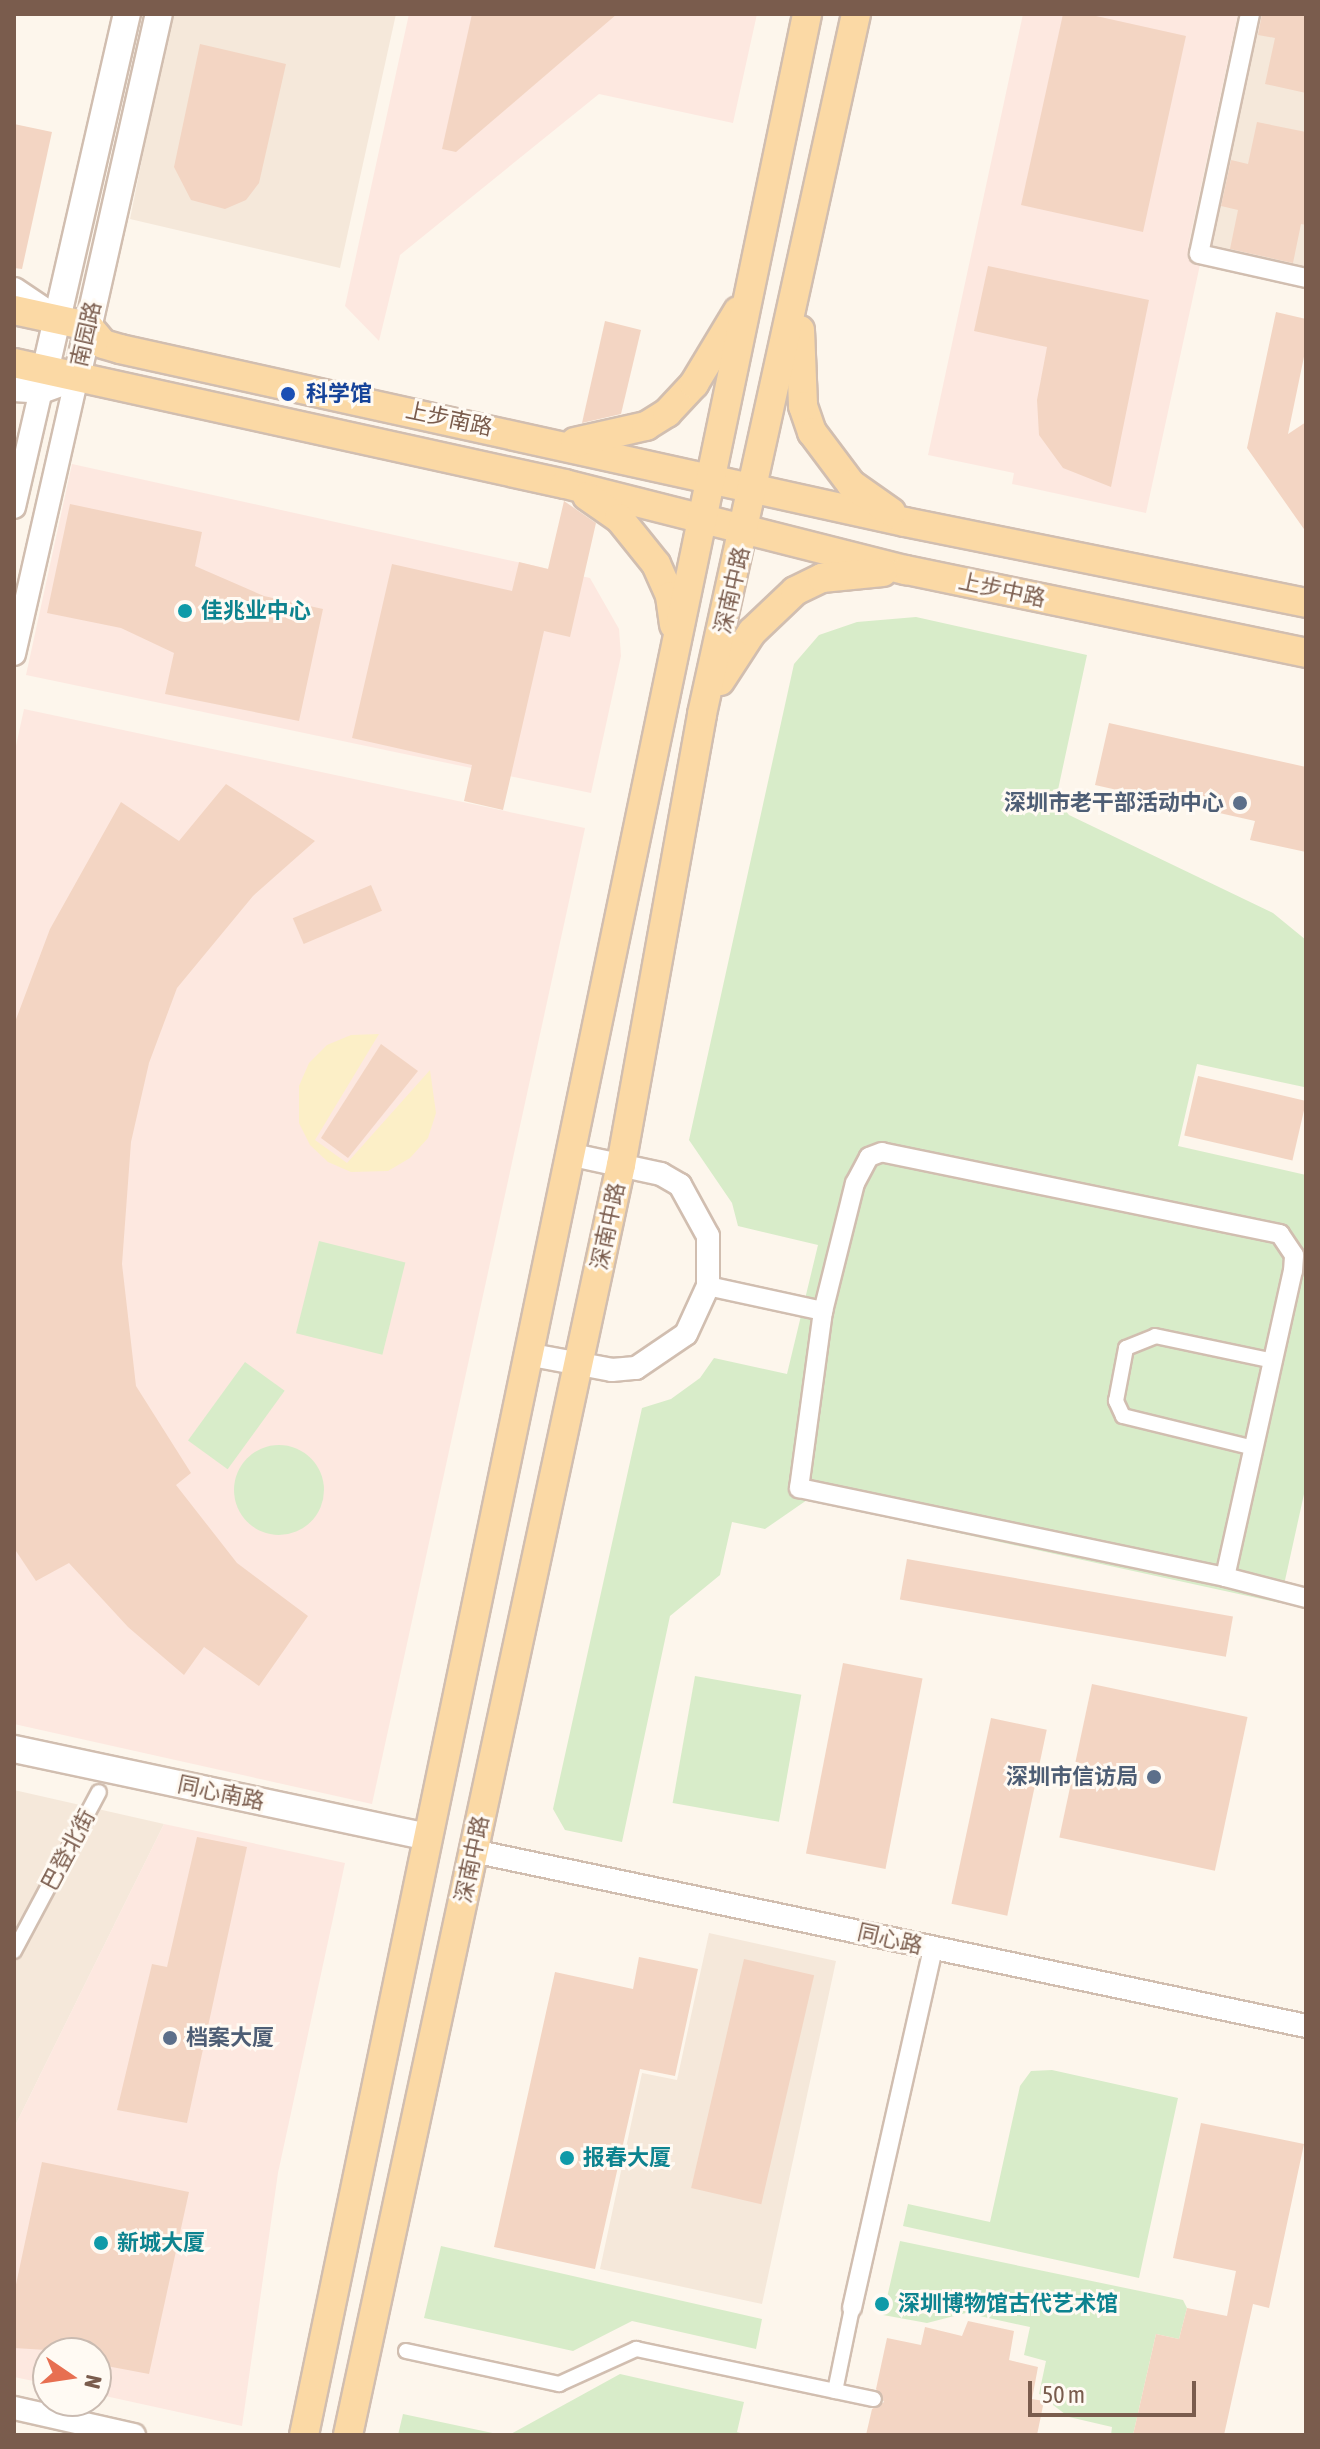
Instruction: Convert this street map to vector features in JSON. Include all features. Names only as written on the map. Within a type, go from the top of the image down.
[{"type":"main road","name":"南园路","points":[[43,380],[127,14]]},
{"type":"main road","name":"南园路","points":[[77,377],[159,14]]},
{"type":"main road","name":"深南中路","points":[[304,2435],[532,1355],[708,477],[807,14]]},
{"type":"main road","name":"深南中路","points":[[348,2435],[621,1165],[702,714],[746,530],[856,14]]},
{"type":"main road","points":[[798,289],[801,381],[812,432],[851,484],[905,522]]},
{"type":"main road","name":"上步南路","points":[[14,291],[57,320]]},
{"type":"main road","points":[[563,444],[646,426],[667,413],[694,384],[748,297]]},
{"type":"main road","name":"上步南路","points":[[14,310],[88,326],[103,344],[120,349],[708,477]]},
{"type":"main road","name":"上步南路","points":[[14,363],[43,380]]},
{"type":"main road","name":"上步南路","points":[[14,388],[43,380],[77,377],[565,484],[701,517]]},
{"type":"main road","points":[[708,477],[905,522],[1306,603]]},
{"type":"main road","points":[[565,484],[619,518],[656,564],[672,611],[672,656]]},
{"type":"main road","name":"上步中路","points":[[701,517],[906,570],[1306,653]]},
{"type":"main road","points":[[702,714],[738,650],[775,606],[795,591],[822,578],[906,570]]},
{"type":"main road","name":"同心南路","points":[[14,1749],[428,1837]]},
{"type":"street","points":[[1250,14],[1199,254],[1306,278]]},
{"type":"street","name":"南园路","points":[[14,654],[77,377]]},
{"type":"street","name":"南园路","points":[[14,507],[43,380]]},
{"type":"street","points":[[1225,1577],[1274,1361],[1294,1255],[1280,1234],[900,1153],[869,1157],[861,1167],[823,1311],[799,1488],[1225,1577],[1306,1598]]},
{"type":"street","points":[[532,1355],[622,1370],[654,1360],[686,1334],[708,1286],[708,1236],[692,1200],[669,1178],[573,1155]]},
{"type":"street","points":[[708,1286],[823,1311]]},
{"type":"street","points":[[1254,1448],[1136,1423],[1123,1416],[1116,1401],[1126,1348],[1155,1336],[1274,1361]]},
{"type":"street","name":"巴登北街","points":[[14,1951],[99,1792]]},
{"type":"street","name":"同心路","points":[[473,1851],[1306,2026]]},
{"type":"street","points":[[835,2391],[933,1949]]},
{"type":"street","points":[[406,2351],[559,2384],[636,2349],[874,2399]]},
{"type":"street","points":[[14,2408],[134,2435]]},
{"type":"shaded area","points":[[171,14],[396,14],[340,268],[130,219]]},
{"type":"shaded area","points":[[409,14],[757,14],[733,123],[599,94],[400,255],[379,341],[345,306]]},
{"type":"shaded area","points":[[1023,14],[1238,14],[1188,247],[1203,251],[1146,513],[1012,484],[1014,473],[928,455]]},
{"type":"shaded area","points":[[1238,14],[1306,14],[1306,274],[1188,248]]},
{"type":"shaded area","points":[[72,464],[590,578],[619,629],[621,656],[591,793],[26,675]]},
{"type":"shaded area","points":[[24,709],[585,828],[372,1804],[14,1724],[14,755]]},
{"type":"shaded area","points":[[14,1790],[164,1824],[14,2128]]},
{"type":"shaded area","points":[[164,1824],[345,1863],[278,2173],[242,2426],[112,2398],[112,2337],[32,2337],[32,2381],[14,2377],[14,2128]]},
{"type":"shaded area","points":[[709,1933],[836,1961],[762,2304],[600,2269],[642,2073],[677,2080]]},
{"type":"green space","points":[[916,617],[1087,655],[1056,799],[1069,815],[1273,913],[1306,940],[1304,1087],[1197,1064],[1178,1146],[1306,1175],[1306,1485],[1280,1603],[807,1500],[765,1529],[732,1522],[720,1575],[670,1616],[622,1842],[565,1830],[553,1809],[642,1408],[671,1399],[700,1378],[714,1358],[787,1374],[818,1245],[738,1226],[732,1203],[689,1140],[794,664],[819,635],[857,622]]},
{"type":"green space","points":[[319,1241],[405,1263],[382,1355],[296,1333]]},
{"type":"green space","points":[[245,1362],[285,1391],[228,1469],[188,1440]]},
{"type":"green space","points":[[279,1445],[296,1448],[311,1458],[321,1473],[324,1490],[321,1507],[311,1522],[296,1532],[279,1535],[262,1532],[247,1522],[237,1507],[234,1490],[237,1473],[247,1458],[262,1448]]},
{"type":"green space","points":[[695,1676],[801,1695],[779,1822],[673,1803]]},
{"type":"green space","points":[[1052,2070],[1178,2098],[1139,2278],[903,2226],[908,2204],[990,2222],[1020,2086],[1031,2071]]},
{"type":"green space","points":[[900,2241],[1183,2300],[1187,2308],[1179,2339],[1156,2334],[1133,2435],[1111,2435],[1112,2427],[1069,2417],[1053,2405],[1054,2398],[1039,2394],[1046,2361],[1024,2355],[1030,2327],[966,2313],[927,2323],[883,2315]]},
{"type":"green space","points":[[441,2246],[762,2319],[756,2349],[632,2321],[573,2351],[424,2318]]},
{"type":"green space","points":[[620,2374],[744,2402],[737,2432],[748,2435],[509,2435]]},
{"type":"green space","points":[[403,2414],[502,2435],[398,2435]]},
{"type":"sand","points":[[379,1034],[315,1140],[347,1163],[430,1070],[436,1113],[428,1138],[410,1158],[388,1171],[351,1172],[328,1162],[310,1145],[299,1123],[299,1086],[309,1063],[327,1045],[351,1035]]},
{"type":"building","points":[[472,14],[617,14],[456,152],[442,149]]},
{"type":"building","points":[[1063,14],[1087,14],[1186,36],[1143,232],[1021,205]]},
{"type":"building","points":[[1262,14],[1306,14],[1306,93],[1265,84],[1275,38],[1258,35]]},
{"type":"building","points":[[200,44],[286,64],[259,183],[246,200],[225,209],[191,200],[174,167]]},
{"type":"building","points":[[1257,122],[1306,132],[1306,225],[1301,224],[1293,263],[1230,249],[1238,210],[1221,206],[1231,160],[1248,164]]},
{"type":"building","points":[[14,124],[52,132],[22,269],[14,268]]},
{"type":"building","points":[[988,266],[1149,300],[1111,487],[1063,468],[1039,435],[1037,400],[1047,347],[974,331]]},
{"type":"building","points":[[1276,312],[1306,319],[1306,347],[1288,434],[1306,422],[1306,532],[1247,448]]},
{"type":"building","points":[[605,321],[641,330],[621,414],[582,423]]},
{"type":"building","points":[[564,501],[596,523],[570,637],[544,631],[503,810],[464,801],[472,765],[352,738],[392,564],[512,591],[519,562],[548,569]]},
{"type":"building","name":"佳兆业中心","points":[[70,504],[202,532],[195,566],[264,596],[323,609],[299,721],[165,694],[174,653],[121,628],[47,613]]},
{"type":"building","name":"深圳市老干部活动中心","points":[[1109,723],[1306,767],[1306,852],[1250,840],[1255,821],[1095,785]]},
{"type":"building","points":[[226,784],[315,841],[253,896],[177,988],[149,1063],[131,1142],[122,1264],[136,1386],[191,1473],[176,1485],[237,1563],[308,1616],[259,1686],[204,1647],[184,1675],[128,1627],[69,1563],[36,1581],[14,1548],[15,1022],[50,929],[121,802],[179,841]]},
{"type":"building","points":[[371,885],[382,911],[304,944],[293,918]]},
{"type":"building","points":[[381,1044],[418,1071],[348,1158],[321,1138]]},
{"type":"building","points":[[1198,1076],[1306,1101],[1292,1160],[1184,1135]]},
{"type":"building","points":[[907,1559],[1233,1616],[1226,1657],[900,1599]]},
{"type":"building","points":[[843,1663],[923,1678],[885,1869],[806,1853]]},
{"type":"building","name":"深圳市信访局","points":[[1092,1684],[1248,1717],[1215,1871],[1059,1838]]},
{"type":"building","points":[[991,1718],[1047,1730],[1007,1916],[951,1904]]},
{"type":"building","name":"档案大厦","points":[[197,1837],[247,1847],[187,2123],[117,2110],[152,1964],[167,1967]]},
{"type":"building","name":"报春大厦","points":[[639,1957],[698,1969],[675,2076],[640,2069],[595,2269],[494,2247],[555,1972],[633,1989]]},
{"type":"building","points":[[744,1959],[814,1975],[761,2204],[691,2188]]},
{"type":"building","points":[[1201,2123],[1304,2144],[1269,2308],[1253,2304],[1224,2435],[1133,2435],[1156,2334],[1179,2339],[1187,2308],[1227,2316],[1236,2271],[1173,2258]]},
{"type":"building","name":"新城大厦","points":[[42,2162],[189,2192],[149,2374],[112,2367],[112,2337],[32,2337],[32,2349],[14,2348],[14,2294]]},
{"type":"building","points":[[968,2321],[1014,2331],[1009,2360],[1038,2367],[1032,2399],[1044,2401],[1037,2435],[866,2435],[872,2409],[884,2402],[876,2389],[887,2338],[921,2345],[925,2327],[962,2336]]},
{"type":"place","name":"科学馆","points":[[288,394]]},
{"type":"place","name":"佳兆业中心","points":[[185,611]]},
{"type":"place","name":"深圳市老干部活动中心","points":[[1240,803]]},
{"type":"place","name":"深圳市信访局","points":[[1154,1777]]},
{"type":"place","name":"档案大厦","points":[[170,2038]]},
{"type":"place","name":"报春大厦","points":[[567,2158]]},
{"type":"place","name":"新城大厦","points":[[101,2243]]},
{"type":"place","name":"深圳博物馆古代艺术馆","points":[[882,2304]]}]
